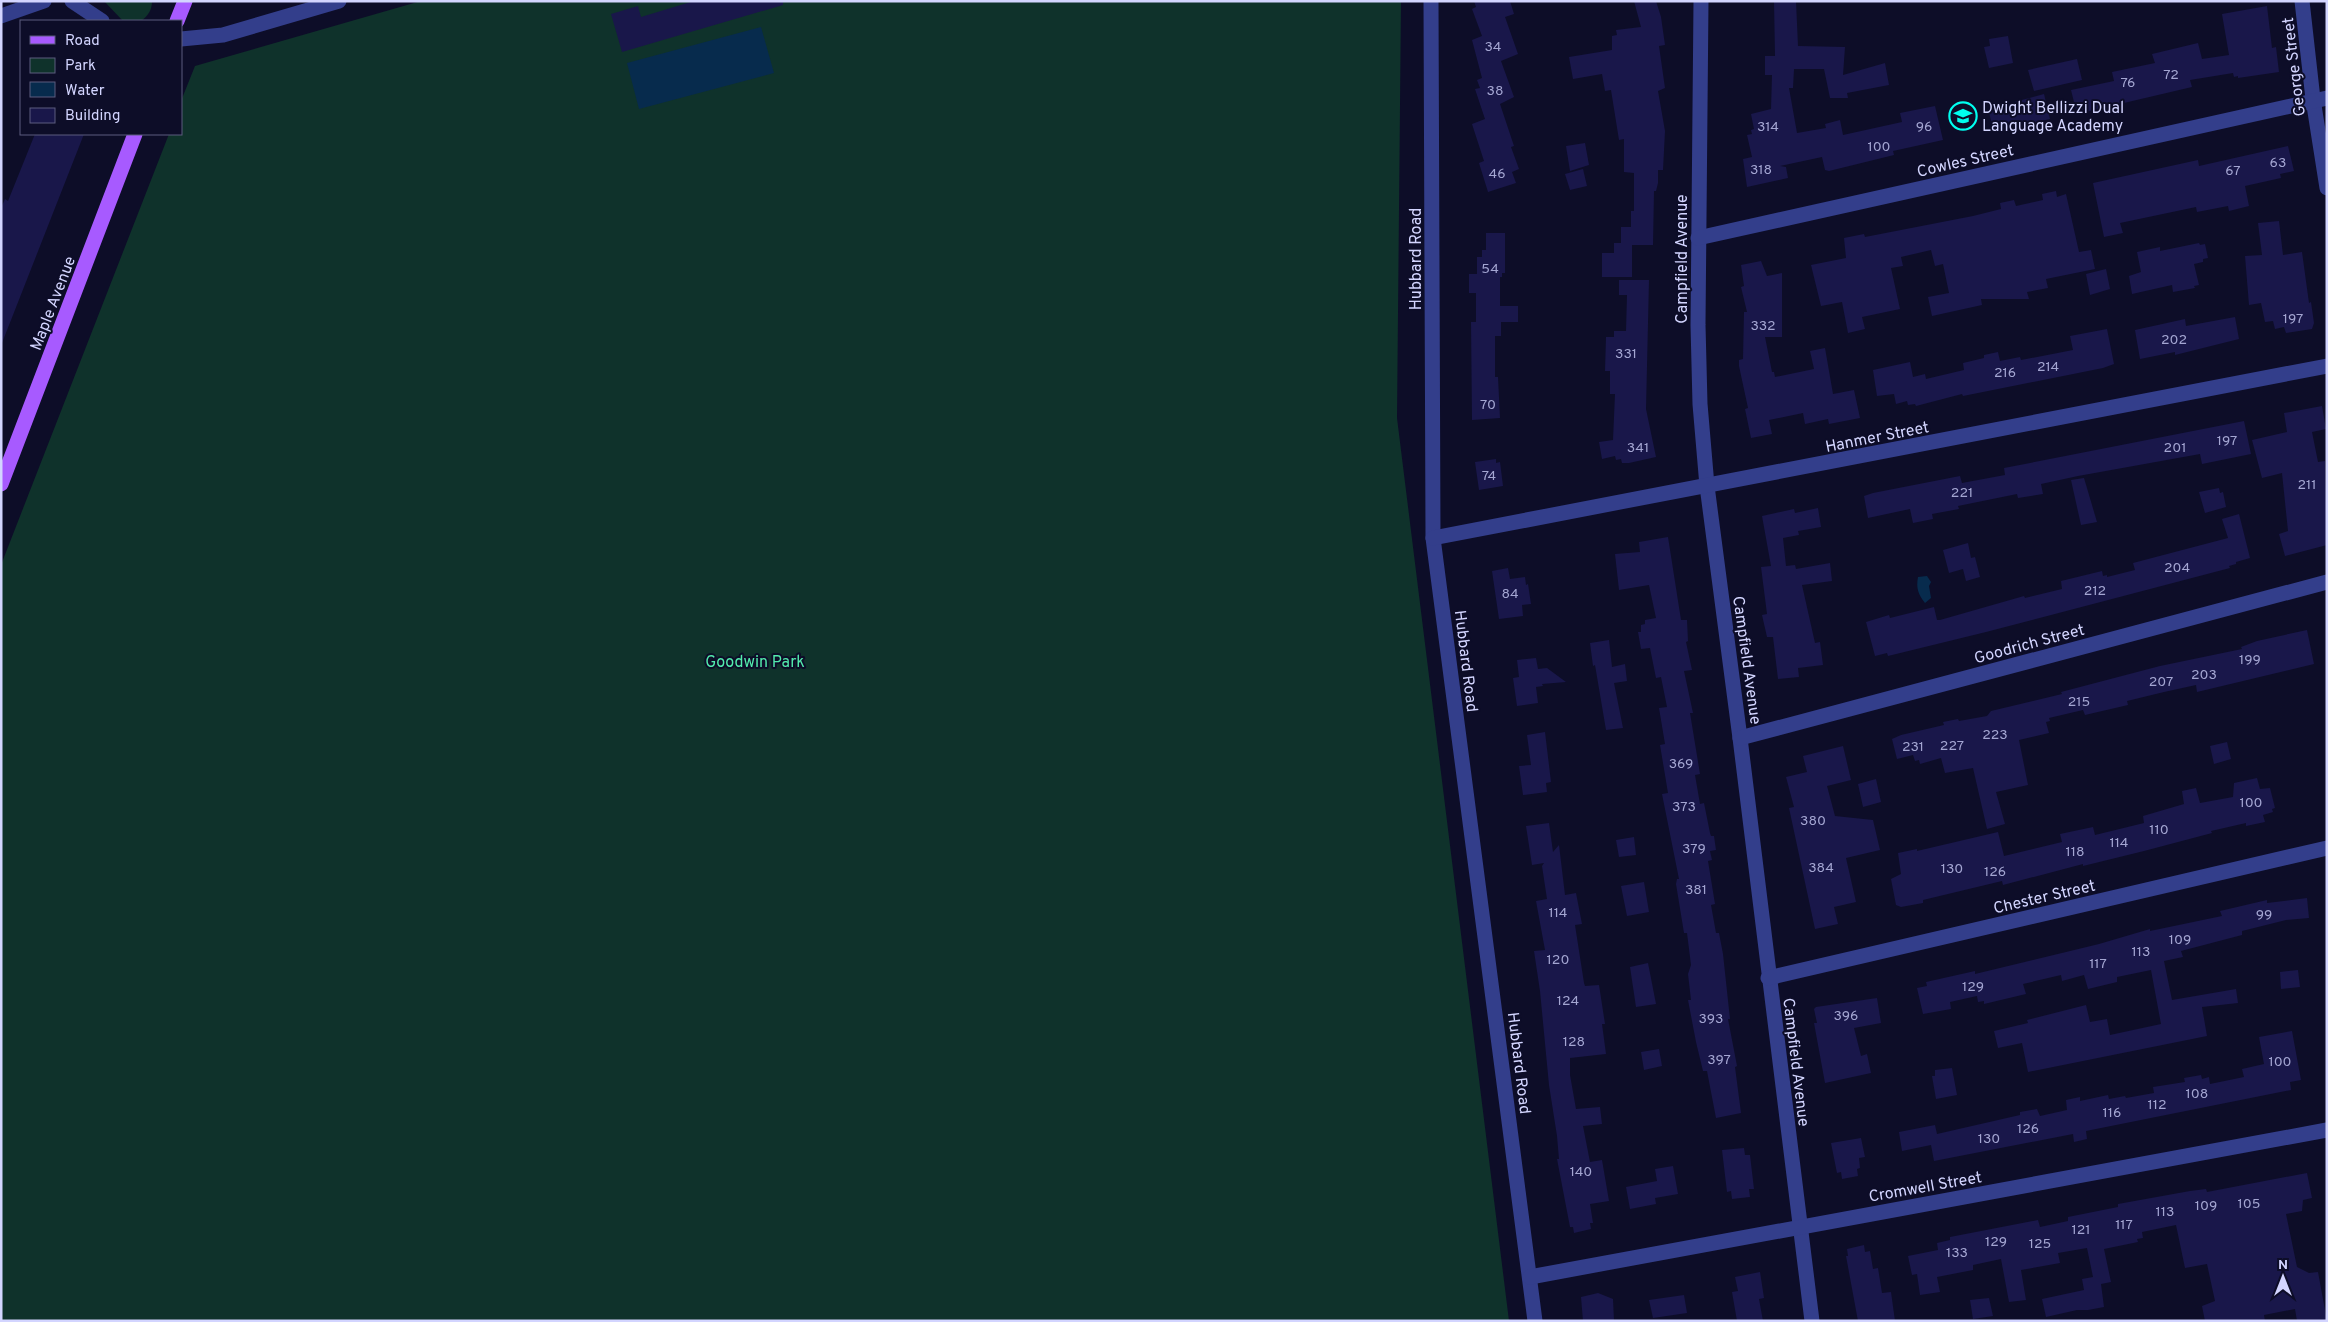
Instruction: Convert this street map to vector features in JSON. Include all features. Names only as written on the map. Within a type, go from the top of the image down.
[{"type":"main road","points":[[178,20],[185,1]]},
{"type":"main road","name":"Maple Avenue","points":[[1,484],[135,135]]},
{"type":"street","points":[[1,16],[44,1]]},
{"type":"street","points":[[72,1],[100,20]]},
{"type":"street","points":[[182,39],[223,35],[339,1]]},
{"type":"street","name":"Hubbard Road","points":[[1431,1],[1434,538],[1536,1321]]},
{"type":"street","name":"Campfield Avenue","points":[[1702,1],[1698,325],[1707,486],[1812,1321]]},
{"type":"street","name":"George Street","points":[[2302,1],[2320,99],[2327,188]]},
{"type":"street","name":"Cowles Street","points":[[1698,238],[2320,99]]},
{"type":"street","name":"Hanmer Street","points":[[1434,538],[2327,366]]},
{"type":"street","name":"Goodrich Street","points":[[1740,738],[2327,582]]},
{"type":"street","name":"Chester Street","points":[[1768,978],[2327,848]]},
{"type":"street","name":"Cromwell Street","points":[[1530,1278],[1800,1226],[2327,1130]]},
{"type":"green space","points":[[104,1],[152,1],[149,12],[142,20],[122,20]]},
{"type":"green space","name":"Goodwin Park","points":[[421,1],[1401,1],[1397,418],[1509,1321],[1,1321],[1,565],[169,135],[182,135],[182,98],[195,66]]},
{"type":"water","points":[[761,27],[774,73],[639,109],[627,63]]},
{"type":"water","points":[[1927,576],[1931,582],[1929,586],[1931,598],[1925,603],[1918,591],[1917,581],[1918,577]]},
{"type":"building","points":[[694,1],[783,1],[783,5],[622,52],[611,14],[638,6],[641,17]]},
{"type":"building","points":[[1474,1],[1510,1],[1514,14],[1505,17],[1518,54],[1501,61],[1514,97],[1500,104],[1514,146],[1511,147],[1519,169],[1512,172],[1516,183],[1488,192],[1479,163],[1484,161],[1472,124],[1485,119],[1475,89],[1480,88],[1477,80],[1482,78],[1472,40],[1482,36],[1472,9],[1476,7]]},
{"type":"building","points":[[1634,1],[1656,1],[1661,17],[1665,45],[1659,46],[1665,88],[1658,91],[1665,131],[1663,170],[1658,170],[1658,183],[1656,191],[1654,191],[1653,245],[1632,245],[1632,277],[1602,277],[1602,253],[1614,253],[1614,243],[1621,243],[1621,227],[1631,227],[1631,211],[1634,211],[1634,173],[1624,172],[1624,139],[1619,140],[1611,90],[1605,91],[1602,74],[1573,79],[1569,57],[1612,50],[1612,36],[1617,35],[1616,30],[1641,27]]},
{"type":"building","points":[[1774,1],[1796,1],[1798,46],[1845,47],[1843,75],[1885,63],[1889,85],[1847,93],[1848,98],[1830,98],[1824,69],[1794,69],[1793,88],[1789,88],[1797,133],[1826,128],[1825,124],[1840,120],[1843,135],[1902,122],[1900,113],[1935,106],[1943,140],[1893,151],[1894,155],[1829,171],[1825,170],[1822,157],[1780,166],[1786,167],[1788,178],[1747,187],[1743,159],[1752,157],[1747,135],[1752,134],[1751,130],[1754,129],[1751,114],[1771,109],[1772,75],[1765,75],[1765,56],[1775,56]]},
{"type":"building","points":[[2267,6],[2272,48],[2276,47],[2279,72],[2238,78],[2238,76],[2234,77],[2233,73],[2190,80],[2192,87],[2077,114],[2071,90],[2114,81],[2112,72],[2155,63],[2152,54],[2198,43],[2202,59],[2229,55],[2222,14]]},
{"type":"building","points":[[2008,36],[2013,63],[1989,68],[1984,47],[1990,46],[1989,39]]},
{"type":"building","points":[[2077,59],[2082,80],[2034,91],[2028,70]]},
{"type":"building","points":[[2044,94],[2050,119],[1994,132],[1988,109]]},
{"type":"building","points":[[35,135],[84,135],[2,343],[1,208],[5,199],[8,201]]},
{"type":"building","points":[[1585,143],[1589,165],[1570,171],[1566,146]]},
{"type":"building","points":[[2288,146],[2294,171],[2280,174],[2281,178],[2245,186],[2249,206],[2229,211],[2228,206],[2197,212],[2196,207],[2120,223],[2123,233],[2104,237],[2093,183],[2198,160],[2199,166]]},
{"type":"building","points":[[1583,169],[1587,186],[1570,190],[1565,174]]},
{"type":"building","points":[[2056,191],[2057,197],[2066,194],[2079,252],[2091,250],[2095,269],[2046,279],[2048,288],[2027,292],[2029,299],[1981,299],[1982,305],[1932,316],[1928,297],[1949,293],[1943,264],[1935,266],[1931,250],[1901,257],[1903,266],[1891,268],[1900,309],[1862,317],[1865,329],[1848,333],[1842,302],[1821,306],[1811,265],[1846,258],[1844,238],[1864,234],[1865,237],[1973,216],[2001,209],[2000,203],[2014,200],[2016,206],[2043,200],[2042,194]]},
{"type":"building","points":[[2279,221],[2283,255],[2302,252],[2309,303],[2311,302],[2314,323],[2312,329],[2286,333],[2284,327],[2275,329],[2273,321],[2265,322],[2261,303],[2249,305],[2245,256],[2262,255],[2258,223]]},
{"type":"building","points":[[1486,233],[1505,233],[1505,273],[1502,273],[1502,277],[1500,277],[1500,306],[1518,306],[1518,322],[1501,322],[1501,336],[1495,336],[1495,377],[1498,377],[1500,418],[1472,420],[1471,322],[1476,322],[1476,293],[1469,293],[1469,274],[1477,274],[1477,257],[1482,257],[1482,250],[1486,250]]},
{"type":"building","points":[[2199,243],[2200,245],[2205,244],[2208,258],[2203,259],[2203,262],[2194,264],[2199,285],[2194,286],[2195,288],[2173,292],[2172,285],[2132,294],[2129,276],[2141,272],[2137,252],[2160,247],[2160,251]]},
{"type":"building","points":[[1761,261],[1767,276],[1782,273],[1782,337],[1765,337],[1772,372],[1774,372],[1775,377],[1814,369],[1810,351],[1825,348],[1833,394],[1854,390],[1860,418],[1829,424],[1828,419],[1805,424],[1803,413],[1769,420],[1772,434],[1751,438],[1745,409],[1748,408],[1739,366],[1739,360],[1743,359],[1744,312],[1747,312],[1741,287],[1744,286],[1741,265]]},
{"type":"building","points":[[2106,269],[2110,289],[2090,295],[2086,274]]},
{"type":"building","points":[[1619,280],[1649,280],[1646,409],[1656,457],[1629,463],[1622,463],[1621,459],[1616,460],[1615,456],[1602,459],[1599,442],[1613,440],[1615,394],[1610,394],[1610,371],[1605,371],[1606,337],[1614,337],[1614,331],[1626,331],[1627,295],[1619,295]]},
{"type":"building","points":[[2235,317],[2239,339],[2175,355],[2175,352],[2140,359],[2135,330],[2185,319],[2186,326]]},
{"type":"building","points":[[2107,329],[2114,364],[2103,368],[1963,396],[1962,394],[1916,406],[1915,404],[1908,405],[1907,401],[1896,404],[1894,394],[1877,396],[1873,370],[1910,362],[1913,377],[1925,374],[1926,379],[1964,370],[1963,363],[1984,358],[1984,355],[1998,352],[2000,361],[2020,357],[2021,360],[2073,350],[2070,336]]},
{"type":"building","points":[[2322,406],[2326,429],[2312,432],[2318,462],[2325,461],[2327,545],[2285,556],[2279,534],[2288,531],[2282,473],[2262,478],[2252,440],[2287,432],[2284,413]]},
{"type":"building","points":[[2244,421],[2251,454],[2202,464],[2200,454],[2078,476],[2041,484],[2043,494],[2018,498],[2017,494],[1958,506],[1959,509],[1932,514],[1933,519],[1913,523],[1910,509],[1868,518],[1864,496],[1873,493],[1960,476],[1962,483],[2005,475],[2004,468]]},
{"type":"building","points":[[1496,459],[1496,463],[1500,462],[1503,486],[1479,490],[1475,462]]},
{"type":"building","points":[[2084,478],[2097,522],[2081,525],[2071,480]]},
{"type":"building","points":[[2219,488],[2220,493],[2223,492],[2226,507],[2205,513],[2199,492]]},
{"type":"building","points":[[1818,508],[1821,527],[1798,531],[1799,535],[1783,538],[1786,566],[1795,565],[1796,569],[1830,563],[1832,581],[1802,585],[1815,643],[1820,642],[1823,665],[1798,668],[1799,677],[1778,679],[1773,637],[1767,637],[1762,615],[1767,614],[1761,567],[1771,566],[1762,516],[1794,509],[1795,513]]},
{"type":"building","points":[[2239,514],[2250,558],[2236,562],[2236,564],[2229,566],[2230,568],[1986,632],[1888,656],[1887,653],[1875,656],[1866,622],[1889,615],[1890,618],[1934,607],[1937,620],[1940,620],[2024,596],[2025,598],[2062,589],[2061,581],[2102,571],[2103,576],[2107,575],[2107,577],[2135,570],[2133,563],[2228,538],[2222,519]]},
{"type":"building","points":[[1668,537],[1681,620],[1687,620],[1688,641],[1686,642],[1692,670],[1684,671],[1693,713],[1690,713],[1700,774],[1695,775],[1700,804],[1704,803],[1710,833],[1711,836],[1714,836],[1716,850],[1710,851],[1712,860],[1708,861],[1715,904],[1711,905],[1716,933],[1719,933],[1723,954],[1730,1019],[1728,1019],[1737,1066],[1735,1067],[1741,1113],[1716,1118],[1707,1071],[1703,1071],[1688,1000],[1691,1000],[1688,974],[1691,965],[1687,933],[1684,933],[1676,884],[1677,879],[1679,879],[1662,794],[1668,793],[1660,745],[1665,744],[1659,708],[1667,707],[1661,677],[1656,678],[1650,648],[1641,649],[1638,632],[1641,632],[1641,625],[1645,624],[1645,620],[1656,618],[1649,585],[1619,590],[1615,554],[1640,552],[1639,542]]},
{"type":"building","points":[[1968,543],[1971,558],[1975,557],[1980,577],[1966,581],[1963,569],[1949,573],[1943,550]]},
{"type":"building","points":[[1508,568],[1510,579],[1525,577],[1531,604],[1522,605],[1523,616],[1499,619],[1492,571]]},
{"type":"building","points":[[2307,630],[2314,664],[2197,692],[2196,685],[2164,692],[2127,701],[2128,705],[2085,715],[2083,710],[2049,718],[2050,721],[2046,722],[2049,733],[2019,740],[2028,785],[1996,792],[2005,824],[1987,829],[1973,768],[1945,773],[1941,758],[1920,764],[1919,760],[1915,761],[1913,755],[1897,759],[1892,739],[1901,735],[1944,725],[1943,722],[1987,716],[1991,711],[2062,694],[2061,692],[2160,666],[2242,649],[2241,647],[2257,641]]},
{"type":"building","points":[[1609,640],[1612,667],[1625,664],[1627,681],[1614,683],[1623,728],[1606,730],[1590,643]]},
{"type":"building","points":[[1536,658],[1538,669],[1547,668],[1566,682],[1542,684],[1543,686],[1536,687],[1538,703],[1517,706],[1513,678],[1519,677],[1517,660]]},
{"type":"building","points":[[1545,732],[1551,782],[1546,783],[1547,792],[1523,795],[1519,766],[1531,765],[1527,735]]},
{"type":"building","points":[[2227,742],[2231,759],[2214,764],[2210,746]]},
{"type":"building","points":[[1843,746],[1851,780],[1827,786],[1835,816],[1873,820],[1880,850],[1846,858],[1856,902],[1834,907],[1838,924],[1815,929],[1789,808],[1794,807],[1786,777],[1807,772],[1803,756]]},
{"type":"building","points":[[2257,778],[2260,789],[2270,788],[2275,808],[2272,809],[2273,812],[2263,815],[2265,822],[2246,826],[2246,823],[2211,831],[2212,833],[2144,851],[2083,866],[2083,864],[2003,885],[2002,881],[1923,900],[1923,903],[1901,907],[1896,905],[1891,879],[1901,874],[1898,853],[1917,849],[1917,851],[1998,832],[2004,856],[2062,842],[2060,834],[2093,827],[2095,835],[2144,823],[2143,816],[2184,804],[2182,791],[2196,788],[2200,803],[2233,797],[2234,783]]},
{"type":"building","points":[[1876,779],[1881,802],[1863,807],[1858,784]]},
{"type":"building","points":[[1549,823],[1553,852],[1559,845],[1565,895],[1576,893],[1582,924],[1575,925],[1584,983],[1585,986],[1599,985],[1605,1024],[1602,1024],[1606,1054],[1570,1058],[1570,1075],[1576,1109],[1600,1107],[1602,1124],[1583,1126],[1590,1162],[1602,1160],[1609,1201],[1590,1204],[1593,1223],[1590,1223],[1591,1229],[1574,1233],[1573,1227],[1570,1227],[1557,1159],[1559,1159],[1557,1136],[1549,1085],[1540,991],[1534,951],[1545,950],[1536,901],[1547,899],[1542,866],[1544,863],[1532,865],[1526,826]]},
{"type":"building","points":[[1634,837],[1636,855],[1619,857],[1616,840]]},
{"type":"building","points":[[1644,882],[1649,912],[1627,916],[1621,886]]},
{"type":"building","points":[[2307,898],[2309,918],[2286,920],[2242,931],[2242,935],[2181,951],[2183,957],[2164,961],[2172,1000],[2236,989],[2238,1003],[2202,1007],[2207,1036],[2028,1072],[2022,1043],[1998,1048],[1994,1031],[2028,1023],[2027,1020],[2086,1005],[2090,1022],[2107,1019],[2110,1035],[2161,1024],[2151,970],[2117,977],[2117,982],[2088,989],[2084,975],[2062,981],[2061,975],[2023,984],[2026,994],[1984,1004],[1984,1001],[1978,1002],[1977,996],[1950,1002],[1951,1009],[1923,1014],[1917,988],[1927,986],[1926,982],[1975,971],[1975,974],[2099,944],[2150,929],[2150,931],[2222,916],[2220,911],[2267,900],[2267,903]]},
{"type":"building","points":[[1648,963],[1656,1004],[1636,1007],[1630,967]]},
{"type":"building","points":[[2298,970],[2300,987],[2281,989],[2280,972]]},
{"type":"building","points":[[1877,998],[1881,1023],[1854,1028],[1861,1056],[1867,1054],[1871,1073],[1825,1083],[1814,1023],[1817,1023],[1814,1009],[1816,1007]]},
{"type":"building","points":[[2292,1031],[2301,1080],[2290,1082],[2291,1090],[2086,1131],[2087,1139],[2074,1142],[2073,1134],[1934,1161],[1931,1145],[1902,1151],[1899,1132],[1935,1125],[1937,1134],[2020,1115],[2020,1112],[2037,1109],[2040,1116],[2067,1110],[2066,1100],[2080,1097],[2080,1101],[2108,1095],[2109,1099],[2125,1096],[2126,1098],[2154,1093],[2153,1087],[2185,1082],[2184,1078],[2201,1075],[2202,1079],[2209,1077],[2210,1084],[2244,1077],[2242,1069],[2264,1064],[2259,1037]]},
{"type":"building","points":[[1659,1049],[1662,1066],[1644,1070],[1641,1052]]},
{"type":"building","points":[[1952,1068],[1957,1095],[1936,1099],[1932,1076],[1935,1076],[1935,1070]]},
{"type":"building","points":[[1861,1138],[1865,1157],[1859,1158],[1860,1168],[1857,1169],[1858,1176],[1842,1179],[1841,1172],[1837,1173],[1831,1143]]},
{"type":"building","points":[[1744,1148],[1745,1155],[1750,1155],[1754,1189],[1749,1189],[1750,1197],[1732,1199],[1731,1191],[1727,1192],[1722,1150]]},
{"type":"building","points":[[1673,1166],[1678,1194],[1655,1198],[1656,1204],[1630,1209],[1626,1187],[1657,1181],[1655,1169]]},
{"type":"building","points":[[2307,1173],[2312,1198],[2303,1200],[2302,1211],[2286,1214],[2297,1267],[2309,1273],[2318,1272],[2327,1321],[2297,1321],[2295,1309],[2264,1315],[2265,1321],[2205,1321],[2202,1306],[2215,1301],[2207,1264],[2185,1268],[2176,1225],[2142,1232],[2143,1238],[2137,1239],[2138,1242],[2104,1249],[2111,1282],[2101,1284],[2104,1307],[2077,1310],[2046,1317],[2042,1299],[2084,1290],[2082,1279],[2093,1277],[2087,1248],[2058,1253],[2060,1263],[2021,1270],[2026,1300],[2009,1302],[2001,1259],[1973,1265],[1973,1270],[1937,1277],[1940,1292],[1920,1295],[1917,1274],[1912,1275],[1908,1256],[1938,1250],[1937,1243],[1950,1240],[1950,1237],[2038,1220],[2040,1227],[2068,1221],[2068,1217],[2118,1207],[2118,1204],[2190,1191],[2206,1189],[2207,1192]]},
{"type":"building","points":[[1864,1245],[1865,1252],[1870,1251],[1873,1269],[1878,1268],[1882,1293],[1891,1292],[1895,1321],[1858,1321],[1846,1256],[1848,1256],[1847,1249]]},
{"type":"building","points":[[1760,1272],[1764,1298],[1759,1299],[1763,1321],[1737,1321],[1732,1292],[1738,1291],[1735,1277]]},
{"type":"building","points":[[1598,1293],[1613,1299],[1614,1321],[1583,1321],[1581,1297]]},
{"type":"building","points":[[1684,1295],[1687,1313],[1653,1318],[1649,1300]]},
{"type":"building","points":[[1989,1298],[1993,1316],[1973,1319],[1970,1300]]},
{"type":"place","name":"Dwight Bellizzi Dual Language Academy","points":[[1963,116]]}]
